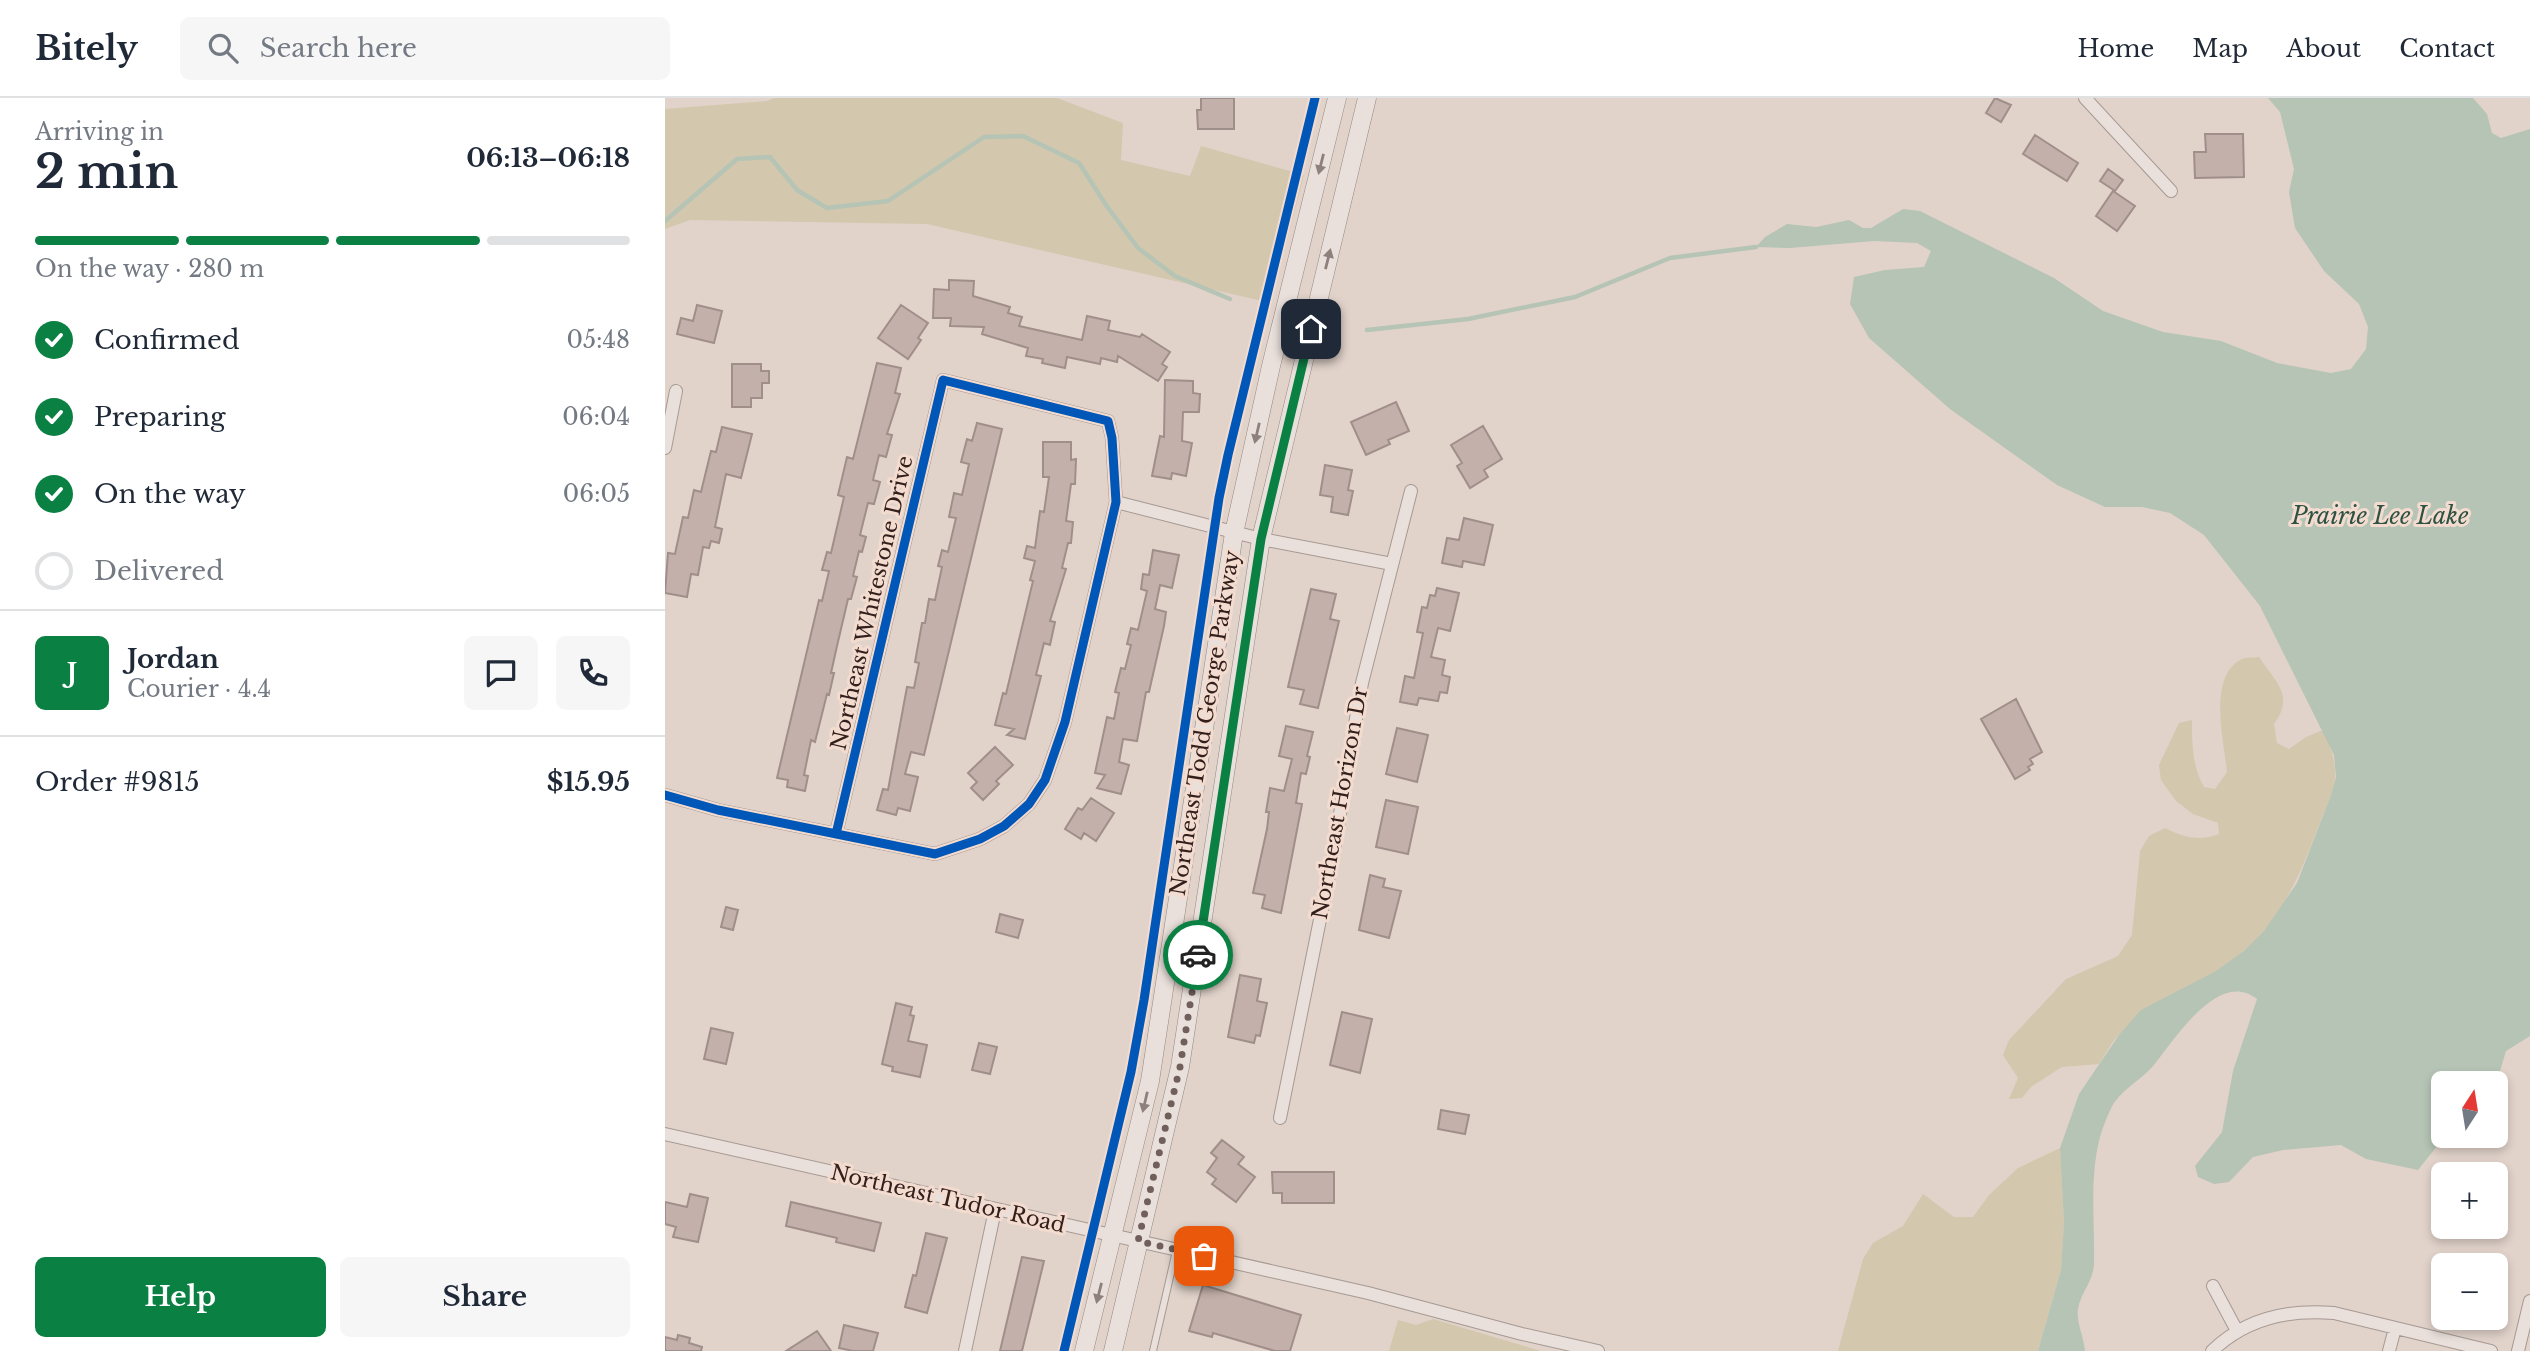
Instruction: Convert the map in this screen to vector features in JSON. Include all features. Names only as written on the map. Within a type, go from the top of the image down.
[{"type":"main road","name":"Northeast Todd George Parkway","points":[[1084,1351],[1150,1081],[1234,533],[1337,98]]},
{"type":"main road","name":"Northeast Todd George Parkway","points":[[1113,1351],[1180,1067],[1261,539],[1367,98]]},
{"type":"street","points":[[2085,98],[2171,191]]},
{"type":"street","name":"Northeast Whitestone Drive","points":[[835,834],[943,380],[1108,421],[1112,438],[1115,502]]},
{"type":"street","points":[[665,448],[676,391]]},
{"type":"street","name":"Northeast Horizon Dr","points":[[1280,1118],[1334,850],[1362,683],[1411,491]]},
{"type":"street","points":[[665,795],[718,810],[935,855],[980,839],[1004,826],[1029,804],[1045,780],[1065,722],[1115,502],[1234,533],[1392,564]]},
{"type":"street","name":"Northeast Tudor Road","points":[[665,1134],[1368,1293],[1598,1351]]},
{"type":"street","points":[[965,1351],[995,1210]]},
{"type":"street","points":[[2213,1286],[2237,1331]]},
{"type":"street","points":[[2518,1351],[2530,1301]]},
{"type":"street","points":[[2212,1351],[2237,1331],[2270,1317],[2312,1311],[2334,1313],[2491,1351]]},
{"type":"street","points":[[2389,1351],[2395,1328]]},
{"type":"lane","points":[[1153,1351],[1166,1286],[1177,1250]]},
{"type":"shaded area","points":[[774,98],[1057,98],[1123,123],[1121,160],[1190,176],[1201,146],[1304,175],[1271,303],[927,224],[690,220],[665,229],[665,109],[767,101]]},
{"type":"shaded area","points":[[2259,657],[2277,682],[2283,697],[2280,714],[2274,724],[2277,743],[2289,749],[2306,737],[2323,730],[2330,746],[2335,770],[2332,791],[2304,863],[2279,911],[2257,938],[2230,962],[2165,1002],[2117,1037],[2099,1064],[2062,1067],[2031,1087],[2022,1098],[2009,1099],[2018,1078],[2003,1055],[2009,1040],[2066,979],[2118,956],[2132,935],[2140,851],[2149,836],[2165,828],[2191,837],[2205,838],[2219,834],[2218,823],[2193,814],[2176,801],[2161,780],[2159,765],[2179,723],[2192,720],[2197,771],[2204,787],[2215,789],[2227,772],[2220,710],[2224,679],[2231,667],[2242,659]]},
{"type":"shaded area","points":[[2060,1148],[2064,1222],[2061,1270],[2038,1351],[1838,1351],[1863,1259],[1873,1243],[1903,1226],[1923,1194],[1954,1217],[1973,1217],[1989,1195],[2018,1168]]},
{"type":"shaded area","points":[[1433,1319],[1541,1351],[1389,1351],[1398,1320],[1416,1325]]},
{"type":"water","name":"Prairie Lee Lake","points":[[2268,98],[2473,98],[2487,114],[2492,133],[2501,138],[2530,129],[2530,1036],[2506,1051],[2500,1071],[2431,1071],[2431,1148],[2435,1148],[2418,1170],[2366,1159],[2341,1145],[2283,1150],[2253,1157],[2229,1182],[2214,1184],[2198,1177],[2195,1166],[2222,1132],[2233,1071],[2257,999],[2242,992],[2227,993],[2212,1000],[2185,1026],[2153,1066],[2123,1093],[2110,1110],[2100,1137],[2095,1169],[2094,1264],[2078,1309],[2085,1351],[2038,1351],[2061,1270],[2064,1222],[2060,1148],[2079,1094],[2119,1035],[2141,1010],[2216,971],[2244,951],[2264,931],[2297,883],[2331,795],[2336,777],[2334,755],[2260,606],[2204,535],[2170,513],[2142,507],[2105,507],[2057,485],[1950,409],[1869,338],[1850,304],[1854,277],[1885,270],[1924,267],[1931,251],[1917,243],[1874,241],[1790,248],[1756,247],[1765,237],[1787,224],[1816,227],[1849,220],[1863,228],[1871,228],[1903,209],[1920,211],[2054,278],[2103,311],[2163,332],[2221,341],[2277,363],[2331,373],[2351,369],[2366,349],[2368,327],[2359,304],[2324,271],[2295,228],[2289,192],[2294,169],[2280,112]]},
{"type":"building","points":[[1201,98],[1234,98],[1234,129],[1198,129],[1197,110],[1201,110]]},
{"type":"building","points":[[1995,98],[2011,105],[2001,122],[1986,113]]},
{"type":"building","points":[[2205,134],[2243,134],[2244,177],[2195,178],[2194,152],[2206,152]]},
{"type":"building","points":[[2035,135],[2078,163],[2067,181],[2023,154]]},
{"type":"building","points":[[2108,169],[2123,180],[2115,191],[2100,181]]},
{"type":"building","points":[[2113,191],[2135,206],[2117,231],[2096,216]]},
{"type":"building","points":[[949,280],[974,281],[973,296],[1010,307],[1008,313],[1022,317],[1019,326],[1082,340],[1087,316],[1110,321],[1108,330],[1140,337],[1142,334],[1170,352],[1162,364],[1167,367],[1158,381],[1118,356],[1117,362],[1101,358],[1100,364],[1067,357],[1065,368],[1042,363],[1043,359],[1026,356],[1028,348],[982,334],[984,327],[950,326],[951,318],[933,318],[934,289],[949,290]]},
{"type":"building","points":[[697,305],[722,311],[714,343],[677,334],[681,318],[693,321]]},
{"type":"building","points":[[901,305],[928,323],[918,338],[921,340],[908,359],[878,338]]},
{"type":"building","points":[[877,363],[901,368],[895,393],[900,394],[887,434],[892,435],[886,457],[879,455],[873,480],[880,482],[874,504],[868,503],[860,535],[866,537],[862,552],[859,551],[853,576],[857,577],[851,599],[848,599],[831,673],[834,673],[829,695],[827,694],[815,742],[811,740],[804,775],[808,776],[805,791],[787,787],[788,780],[777,778],[819,600],[822,601],[829,571],[822,570],[827,552],[831,553],[844,497],[838,495],[847,457],[853,459]]},
{"type":"building","points":[[732,364],[761,364],[761,371],[769,371],[769,383],[762,383],[762,398],[751,398],[751,407],[732,407]]},
{"type":"building","points":[[1165,380],[1193,381],[1193,393],[1200,394],[1199,412],[1183,412],[1182,441],[1192,443],[1186,476],[1172,473],[1171,479],[1152,476],[1160,436],[1164,437]]},
{"type":"building","points":[[1396,402],[1409,431],[1388,440],[1390,444],[1366,455],[1351,422]]},
{"type":"building","points":[[977,423],[1002,429],[924,755],[911,752],[905,774],[918,777],[910,811],[898,808],[896,815],[877,810],[883,789],[888,790],[907,687],[914,688],[919,663],[915,662],[922,623],[925,623],[929,599],[935,600],[942,567],[938,566],[942,550],[948,552],[956,518],[949,517],[954,493],[962,495],[969,464],[961,462],[967,439],[972,441]]},
{"type":"building","points":[[1483,426],[1502,459],[1484,470],[1488,477],[1470,488],[1457,466],[1462,463],[1451,445]]},
{"type":"building","points":[[722,427],[752,434],[741,478],[726,474],[715,527],[722,529],[719,543],[711,541],[709,548],[703,547],[698,575],[691,574],[687,597],[665,593],[668,553],[675,554],[683,517],[688,518],[694,490],[701,492],[711,451],[716,452]]},
{"type":"building","points":[[1043,442],[1071,442],[1071,460],[1076,459],[1075,484],[1071,484],[1066,521],[1073,522],[1071,543],[1068,543],[1062,568],[1066,569],[1050,621],[1055,622],[1050,645],[1044,643],[1036,675],[1041,676],[1025,739],[1007,735],[1014,729],[995,725],[1003,693],[1006,694],[1033,581],[1030,580],[1035,561],[1024,558],[1027,546],[1035,548],[1040,511],[1044,512],[1049,477],[1043,477]]},
{"type":"building","points":[[1325,465],[1352,470],[1348,490],[1353,491],[1348,515],[1331,512],[1333,497],[1320,495]]},
{"type":"building","points":[[1464,518],[1493,525],[1484,565],[1463,561],[1462,567],[1442,563],[1447,538],[1459,540]]},
{"type":"building","points":[[1153,550],[1179,555],[1172,588],[1160,585],[1155,609],[1166,612],[1164,626],[1149,692],[1146,692],[1137,741],[1123,739],[1119,762],[1129,765],[1121,794],[1097,788],[1105,775],[1095,773],[1107,717],[1114,719],[1119,693],[1115,692],[1131,645],[1127,644],[1131,628],[1138,630],[1147,591],[1141,589],[1143,574],[1149,575]]},
{"type":"building","points":[[1437,588],[1459,593],[1450,631],[1438,628],[1431,657],[1445,660],[1442,675],[1450,677],[1447,693],[1440,692],[1438,701],[1419,698],[1417,705],[1400,702],[1405,676],[1414,678],[1423,633],[1417,632],[1422,607],[1427,608],[1430,595],[1435,596]]},
{"type":"building","points":[[1311,589],[1336,594],[1330,619],[1339,621],[1318,708],[1300,704],[1304,690],[1288,687]]},
{"type":"building","points":[[2016,699],[2042,752],[2030,759],[2033,764],[2028,767],[2030,770],[2015,779],[1981,719]]},
{"type":"building","points":[[1286,726],[1313,732],[1306,774],[1301,773],[1296,803],[1302,804],[1281,913],[1262,908],[1265,895],[1253,893],[1267,829],[1269,812],[1266,812],[1270,788],[1284,791],[1292,759],[1279,756]]},
{"type":"building","points":[[1397,728],[1428,735],[1417,782],[1386,774]]},
{"type":"building","points":[[995,747],[1013,765],[996,781],[999,784],[983,800],[971,788],[977,782],[968,773]]},
{"type":"building","points":[[1091,798],[1114,813],[1096,841],[1084,833],[1081,839],[1065,829],[1078,808],[1082,810]]},
{"type":"building","points":[[1386,800],[1418,807],[1408,854],[1376,847]]},
{"type":"building","points":[[1370,875],[1385,879],[1383,887],[1401,891],[1389,938],[1359,930]]},
{"type":"building","points":[[726,907],[738,910],[733,930],[721,927]]},
{"type":"building","points":[[1000,914],[1023,920],[1018,938],[996,932]]},
{"type":"building","points":[[1240,975],[1261,979],[1257,1001],[1267,1003],[1260,1036],[1256,1035],[1254,1043],[1228,1037]]},
{"type":"building","points":[[896,1003],[912,1007],[910,1015],[914,1016],[908,1041],[927,1045],[920,1077],[892,1071],[893,1067],[882,1064]]},
{"type":"building","points":[[1342,1012],[1372,1019],[1360,1073],[1330,1065]]},
{"type":"building","points":[[711,1028],[733,1033],[726,1064],[704,1059]]},
{"type":"building","points":[[979,1043],[997,1047],[990,1074],[972,1070]]},
{"type":"building","points":[[1441,1110],[1469,1115],[1465,1134],[1438,1129]]},
{"type":"building","points":[[1222,1140],[1244,1157],[1238,1164],[1255,1177],[1236,1202],[1212,1184],[1216,1179],[1207,1172],[1217,1158],[1211,1153]]},
{"type":"building","points":[[1272,1172],[1334,1172],[1334,1203],[1282,1203],[1282,1193],[1273,1193]]},
{"type":"building","points":[[690,1194],[708,1198],[698,1242],[673,1237],[676,1227],[665,1224],[665,1202],[687,1207]]},
{"type":"building","points":[[791,1202],[881,1223],[874,1251],[836,1242],[837,1238],[786,1226]]},
{"type":"building","points":[[926,1233],[947,1238],[927,1313],[905,1307],[913,1275],[916,1276]]},
{"type":"building","points":[[1022,1257],[1044,1261],[1022,1351],[1000,1351]]},
{"type":"building","points":[[1203,1285],[1301,1315],[1290,1351],[1275,1351],[1213,1333],[1212,1337],[1189,1331]]},
{"type":"building","points":[[844,1325],[878,1333],[873,1351],[839,1348]]},
{"type":"building","points":[[817,1331],[831,1351],[786,1351]]},
{"type":"building","points":[[678,1335],[690,1338],[689,1343],[702,1347],[701,1351],[665,1351],[665,1337],[677,1340]]},
{"type":"waterway","points":[[665,221],[737,159],[770,157],[797,190],[827,208],[888,201],[984,137],[1023,136],[1079,163],[1138,248],[1175,276],[1230,299]]},
{"type":"waterway","points":[[1367,330],[1468,319],[1575,297],[1670,258],[1756,247]]},
{"type":"cycle path","points":[[1064,1351],[1131,1072],[1219,498],[1315,98]]},
{"type":"cycle path","points":[[665,795],[718,810],[935,854],[980,839],[1004,826],[1029,804],[1045,780],[1065,722],[1116,502],[1112,438],[1108,421],[943,380],[836,834]]},
{"type":"way so far","points":[[1198,955],[1180,1067],[1138,1241],[1204,1256]]},
{"type":"route","points":[[1198,955],[1261,539],[1311,329]]}]
